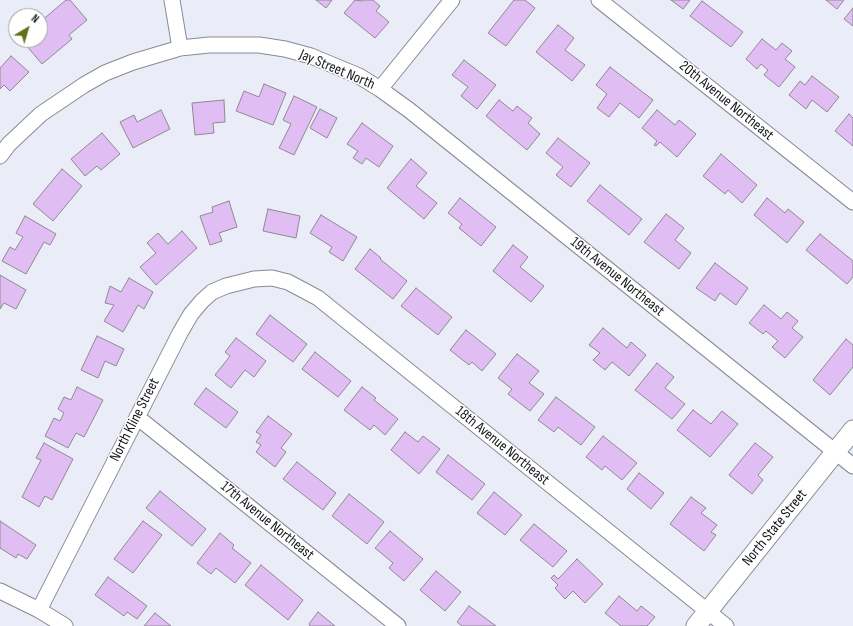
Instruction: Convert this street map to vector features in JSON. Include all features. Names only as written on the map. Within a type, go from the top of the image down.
[{"type":"street","points":[[172,0],[180,48]]},
{"type":"street","name":"Jay Street North","points":[[0,156],[9,144],[41,114],[84,85],[105,73],[133,62],[180,48],[209,45],[259,45],[285,49],[311,56],[359,76],[380,89],[452,0]]},
{"type":"street","name":"20th Avenue Northeast","points":[[599,0],[853,202]]},
{"type":"street","name":"19th Avenue Northeast","points":[[380,89],[409,110],[853,466]]},
{"type":"street","name":"North Kline Street","points":[[39,610],[191,314],[212,292],[226,286],[254,279],[272,278]]},
{"type":"street","name":"18th Avenue Northeast","points":[[272,278],[288,282],[318,298],[726,626]]},
{"type":"street","name":"17th Avenue Northeast","points":[[137,417],[398,626]]},
{"type":"street","name":"North State Street","points":[[696,626],[853,430]]},
{"type":"street","points":[[0,591],[39,610],[65,626]]},
{"type":"building","points":[[66,0],[70,0],[87,20],[69,35],[72,39],[42,64],[28,48],[48,48],[48,15]]},
{"type":"building","points":[[316,0],[332,0],[326,8]]},
{"type":"building","points":[[355,0],[373,0],[380,6],[376,11],[389,22],[375,38],[344,13]]},
{"type":"building","points":[[514,0],[525,0],[535,8],[506,46],[488,33]]},
{"type":"building","points":[[671,0],[690,0],[683,9]]},
{"type":"building","points":[[826,0],[844,0],[837,9]]},
{"type":"building","points":[[702,1],[743,32],[731,47],[690,16]]},
{"type":"building","points":[[853,8],[853,26],[844,19]]},
{"type":"building","points":[[558,25],[574,38],[565,50],[585,65],[572,81],[536,52]]},
{"type":"building","points":[[762,39],[776,50],[782,43],[792,51],[785,59],[795,67],[779,87],[764,75],[768,70],[761,64],[757,69],[746,59]]},
{"type":"building","points":[[11,56],[29,72],[10,91],[4,85],[0,89],[0,68]]},
{"type":"building","points":[[464,60],[496,85],[477,109],[461,96],[468,87],[452,75]]},
{"type":"building","points":[[610,67],[653,100],[639,118],[620,103],[609,117],[597,108],[607,94],[596,85]]},
{"type":"building","points":[[812,76],[839,97],[827,112],[812,100],[806,109],[789,95],[800,81],[805,85]]},
{"type":"building","points":[[264,84],[286,93],[273,125],[236,111],[244,91],[259,97]]},
{"type":"building","points":[[294,96],[317,107],[294,155],[279,148],[291,124],[283,120]]},
{"type":"building","points":[[224,100],[225,122],[213,123],[214,133],[195,135],[192,103]]},
{"type":"building","points":[[499,100],[513,111],[517,106],[532,118],[528,123],[540,134],[527,150],[486,116]]},
{"type":"building","points":[[320,109],[337,118],[327,138],[310,128]]},
{"type":"building","points":[[161,110],[170,129],[133,148],[120,122],[134,115],[137,122]]},
{"type":"building","points":[[657,110],[675,125],[679,120],[696,134],[677,157],[660,142],[656,146],[654,145],[657,141],[642,128]]},
{"type":"building","points":[[849,114],[853,118],[853,146],[835,131]]},
{"type":"building","points":[[362,123],[393,146],[379,167],[366,158],[362,164],[353,158],[358,151],[347,144]]},
{"type":"building","points":[[102,133],[120,154],[101,170],[97,166],[85,176],[71,159]]},
{"type":"building","points":[[558,138],[590,163],[571,187],[556,175],[563,167],[546,153]]},
{"type":"building","points":[[721,154],[757,185],[742,203],[728,190],[725,194],[703,176]]},
{"type":"building","points":[[411,159],[427,173],[416,186],[437,203],[424,219],[387,188]]},
{"type":"building","points":[[62,169],[82,186],[53,221],[33,204]]},
{"type":"building","points":[[600,185],[642,219],[629,235],[587,201]]},
{"type":"building","points":[[460,198],[496,227],[481,246],[459,228],[462,224],[448,213]]},
{"type":"building","points":[[767,198],[785,213],[788,209],[804,222],[787,243],[754,215]]},
{"type":"building","points":[[229,201],[237,227],[219,233],[222,241],[210,245],[200,216],[213,212],[212,207]]},
{"type":"building","points":[[268,209],[300,216],[296,238],[263,231]]},
{"type":"building","points":[[666,214],[684,228],[675,240],[691,253],[679,269],[644,242]]},
{"type":"building","points":[[321,215],[357,237],[343,261],[329,252],[332,247],[310,233]]},
{"type":"building","points":[[25,216],[56,234],[50,245],[44,242],[26,274],[2,261],[10,247],[15,250],[23,237],[16,233]]},
{"type":"building","points":[[182,231],[197,248],[156,285],[140,267],[156,253],[147,243],[158,233],[168,244]]},
{"type":"building","points":[[820,234],[853,261],[853,277],[847,284],[806,250]]},
{"type":"building","points":[[513,245],[528,257],[520,267],[544,286],[531,302],[493,271]]},
{"type":"building","points":[[370,249],[407,281],[393,299],[355,269]]},
{"type":"building","points":[[715,263],[748,288],[736,305],[720,293],[715,301],[696,288]]},
{"type":"building","points":[[0,275],[26,290],[16,309],[4,303],[0,309]]},
{"type":"building","points":[[129,278],[153,292],[144,309],[138,305],[123,332],[104,321],[114,305],[105,303],[110,286],[121,292]]},
{"type":"building","points":[[416,288],[452,317],[438,335],[401,306]]},
{"type":"building","points":[[764,305],[781,319],[787,312],[798,321],[792,328],[803,337],[785,358],[772,347],[778,341],[766,331],[763,334],[749,323]]},
{"type":"building","points":[[270,315],[307,344],[293,362],[256,334]]},
{"type":"building","points":[[603,328],[627,348],[631,342],[646,355],[629,376],[612,362],[605,370],[593,360],[600,353],[589,345]]},
{"type":"building","points":[[466,330],[496,354],[482,371],[472,362],[469,365],[450,350]]},
{"type":"building","points":[[97,336],[124,349],[116,366],[105,361],[98,378],[81,370]]},
{"type":"building","points":[[236,338],[266,361],[254,377],[245,370],[231,388],[215,375],[230,356],[225,352]]},
{"type":"building","points":[[846,339],[853,345],[853,367],[830,395],[813,380]]},
{"type":"building","points":[[315,352],[351,381],[338,397],[302,369]]},
{"type":"building","points":[[517,354],[539,371],[529,383],[544,394],[530,411],[508,394],[512,389],[498,378]]},
{"type":"building","points":[[657,363],[674,377],[665,388],[685,404],[672,419],[635,390]]},
{"type":"building","points":[[77,387],[103,400],[84,437],[76,433],[68,448],[45,436],[54,418],[60,421],[64,413],[58,409],[64,397],[71,400]]},
{"type":"building","points":[[362,387],[376,398],[374,400],[398,419],[385,435],[374,425],[370,430],[344,410]]},
{"type":"building","points":[[206,388],[238,412],[226,428],[194,404]]},
{"type":"building","points":[[556,397],[595,427],[581,445],[558,427],[554,432],[538,420]]},
{"type":"building","points":[[693,410],[711,424],[722,411],[738,424],[710,457],[677,430]]},
{"type":"building","points":[[268,416],[292,434],[281,448],[286,452],[275,467],[256,452],[261,445],[256,442],[261,435],[256,432]]},
{"type":"building","points":[[405,432],[418,442],[423,436],[440,449],[419,474],[391,450]]},
{"type":"building","points":[[603,436],[637,463],[622,480],[605,466],[602,470],[586,457]]},
{"type":"building","points":[[44,443],[73,459],[52,500],[45,496],[39,507],[22,497],[41,460],[36,458]]},
{"type":"building","points":[[755,443],[773,457],[758,475],[763,480],[752,494],[729,475]]},
{"type":"building","points":[[448,455],[485,484],[472,500],[436,472]]},
{"type":"building","points":[[297,462],[336,493],[323,510],[283,479]]},
{"type":"building","points":[[639,473],[664,493],[651,509],[627,489]]},
{"type":"building","points":[[160,491],[206,529],[192,546],[146,508]]},
{"type":"building","points":[[494,492],[522,515],[505,535],[477,513]]},
{"type":"building","points":[[349,494],[384,522],[367,544],[332,516]]},
{"type":"building","points":[[691,497],[706,508],[701,513],[717,525],[711,532],[716,535],[704,551],[670,524]]},
{"type":"building","points":[[0,521],[36,545],[27,559],[18,554],[16,558],[0,548]]},
{"type":"building","points":[[143,521],[162,535],[133,573],[114,559]]},
{"type":"building","points":[[534,524],[567,551],[553,567],[520,540]]},
{"type":"building","points":[[390,531],[423,559],[404,581],[389,568],[393,563],[375,548]]},
{"type":"building","points":[[220,533],[234,545],[232,548],[251,563],[235,583],[216,568],[211,574],[197,563]]},
{"type":"building","points":[[577,559],[603,584],[585,603],[573,591],[565,599],[555,588],[558,585],[551,578],[554,575],[558,579]]},
{"type":"building","points":[[261,565],[303,600],[288,620],[245,585]]},
{"type":"building","points":[[436,571],[461,592],[445,611],[420,590]]},
{"type":"building","points":[[108,577],[147,606],[137,619],[127,612],[124,616],[95,595]]},
{"type":"building","points":[[619,596],[637,611],[641,606],[655,617],[647,626],[621,626],[605,613]]},
{"type":"building","points":[[469,606],[496,626],[462,626],[457,622]]},
{"type":"building","points":[[318,612],[335,626],[310,626],[309,624]]},
{"type":"building","points":[[155,613],[171,626],[144,626]]}]
